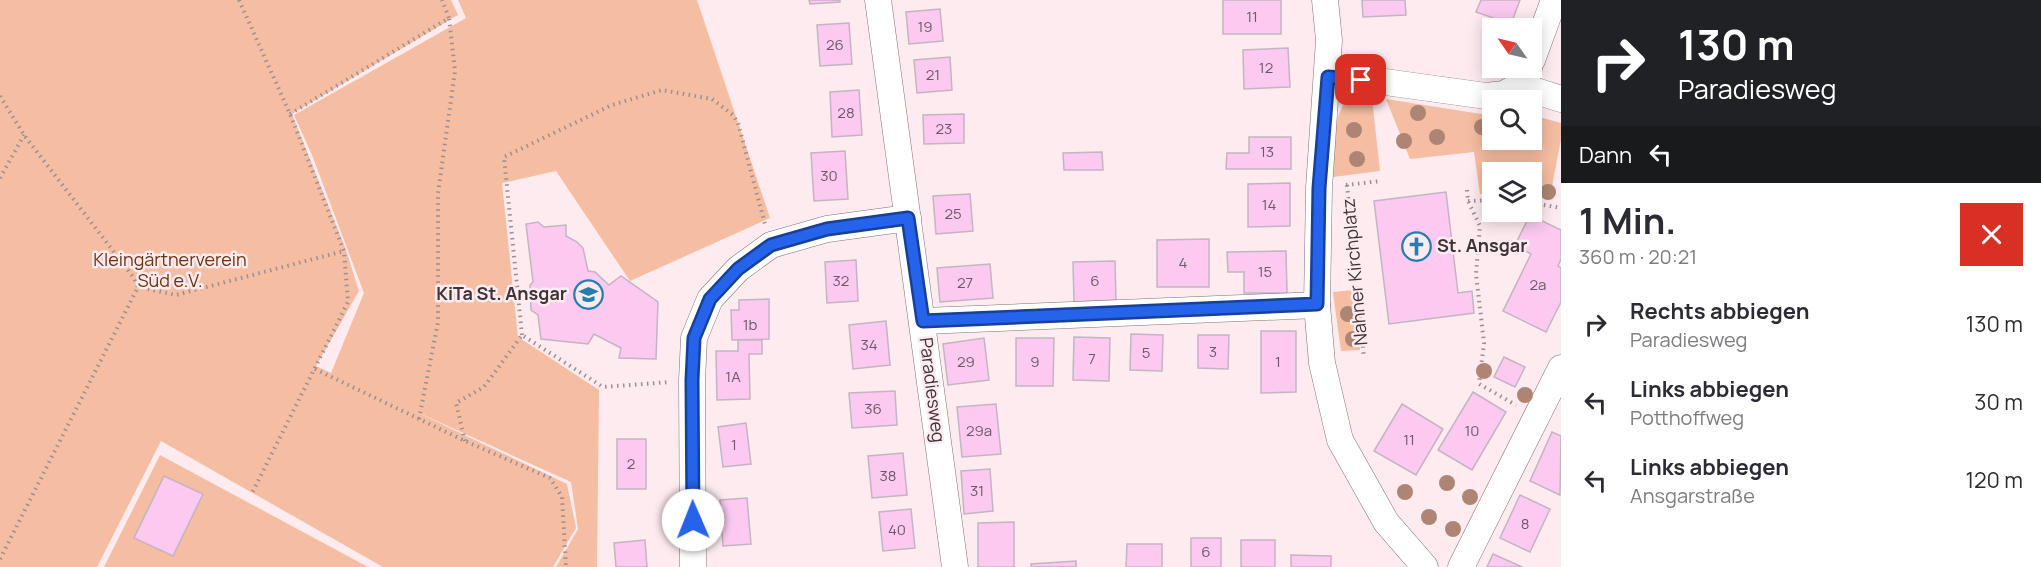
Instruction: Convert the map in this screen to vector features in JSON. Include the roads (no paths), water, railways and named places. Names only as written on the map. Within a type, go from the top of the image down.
[{"type":"street","name":"Paradiesweg","points":[[878,0],[955,567]]},
{"type":"street","points":[[1325,0],[1329,40],[1319,188],[1317,304],[1322,363],[1340,440],[1386,522],[1425,567]]},
{"type":"street","points":[[1542,32],[1554,0]]},
{"type":"street","points":[[1328,77],[1378,81],[1486,96],[1504,94],[1520,78]]},
{"type":"street","points":[[1531,78],[1536,91],[1561,99]]},
{"type":"street","points":[[693,567],[692,380],[694,338],[710,299],[738,269],[771,245],[827,229],[908,218]]},
{"type":"street","points":[[923,321],[1317,304]]},
{"type":"street","points":[[1461,567],[1561,368]]},
{"type":"place","name":"St. Ansgar","points":[[1416,246]]},
{"type":"place","name":"KiTa St. Ansgar","points":[[588,294]]},
{"type":"park label","name":"Kleingärtnerverein Süd e.V.","points":[[170,270]]}]
